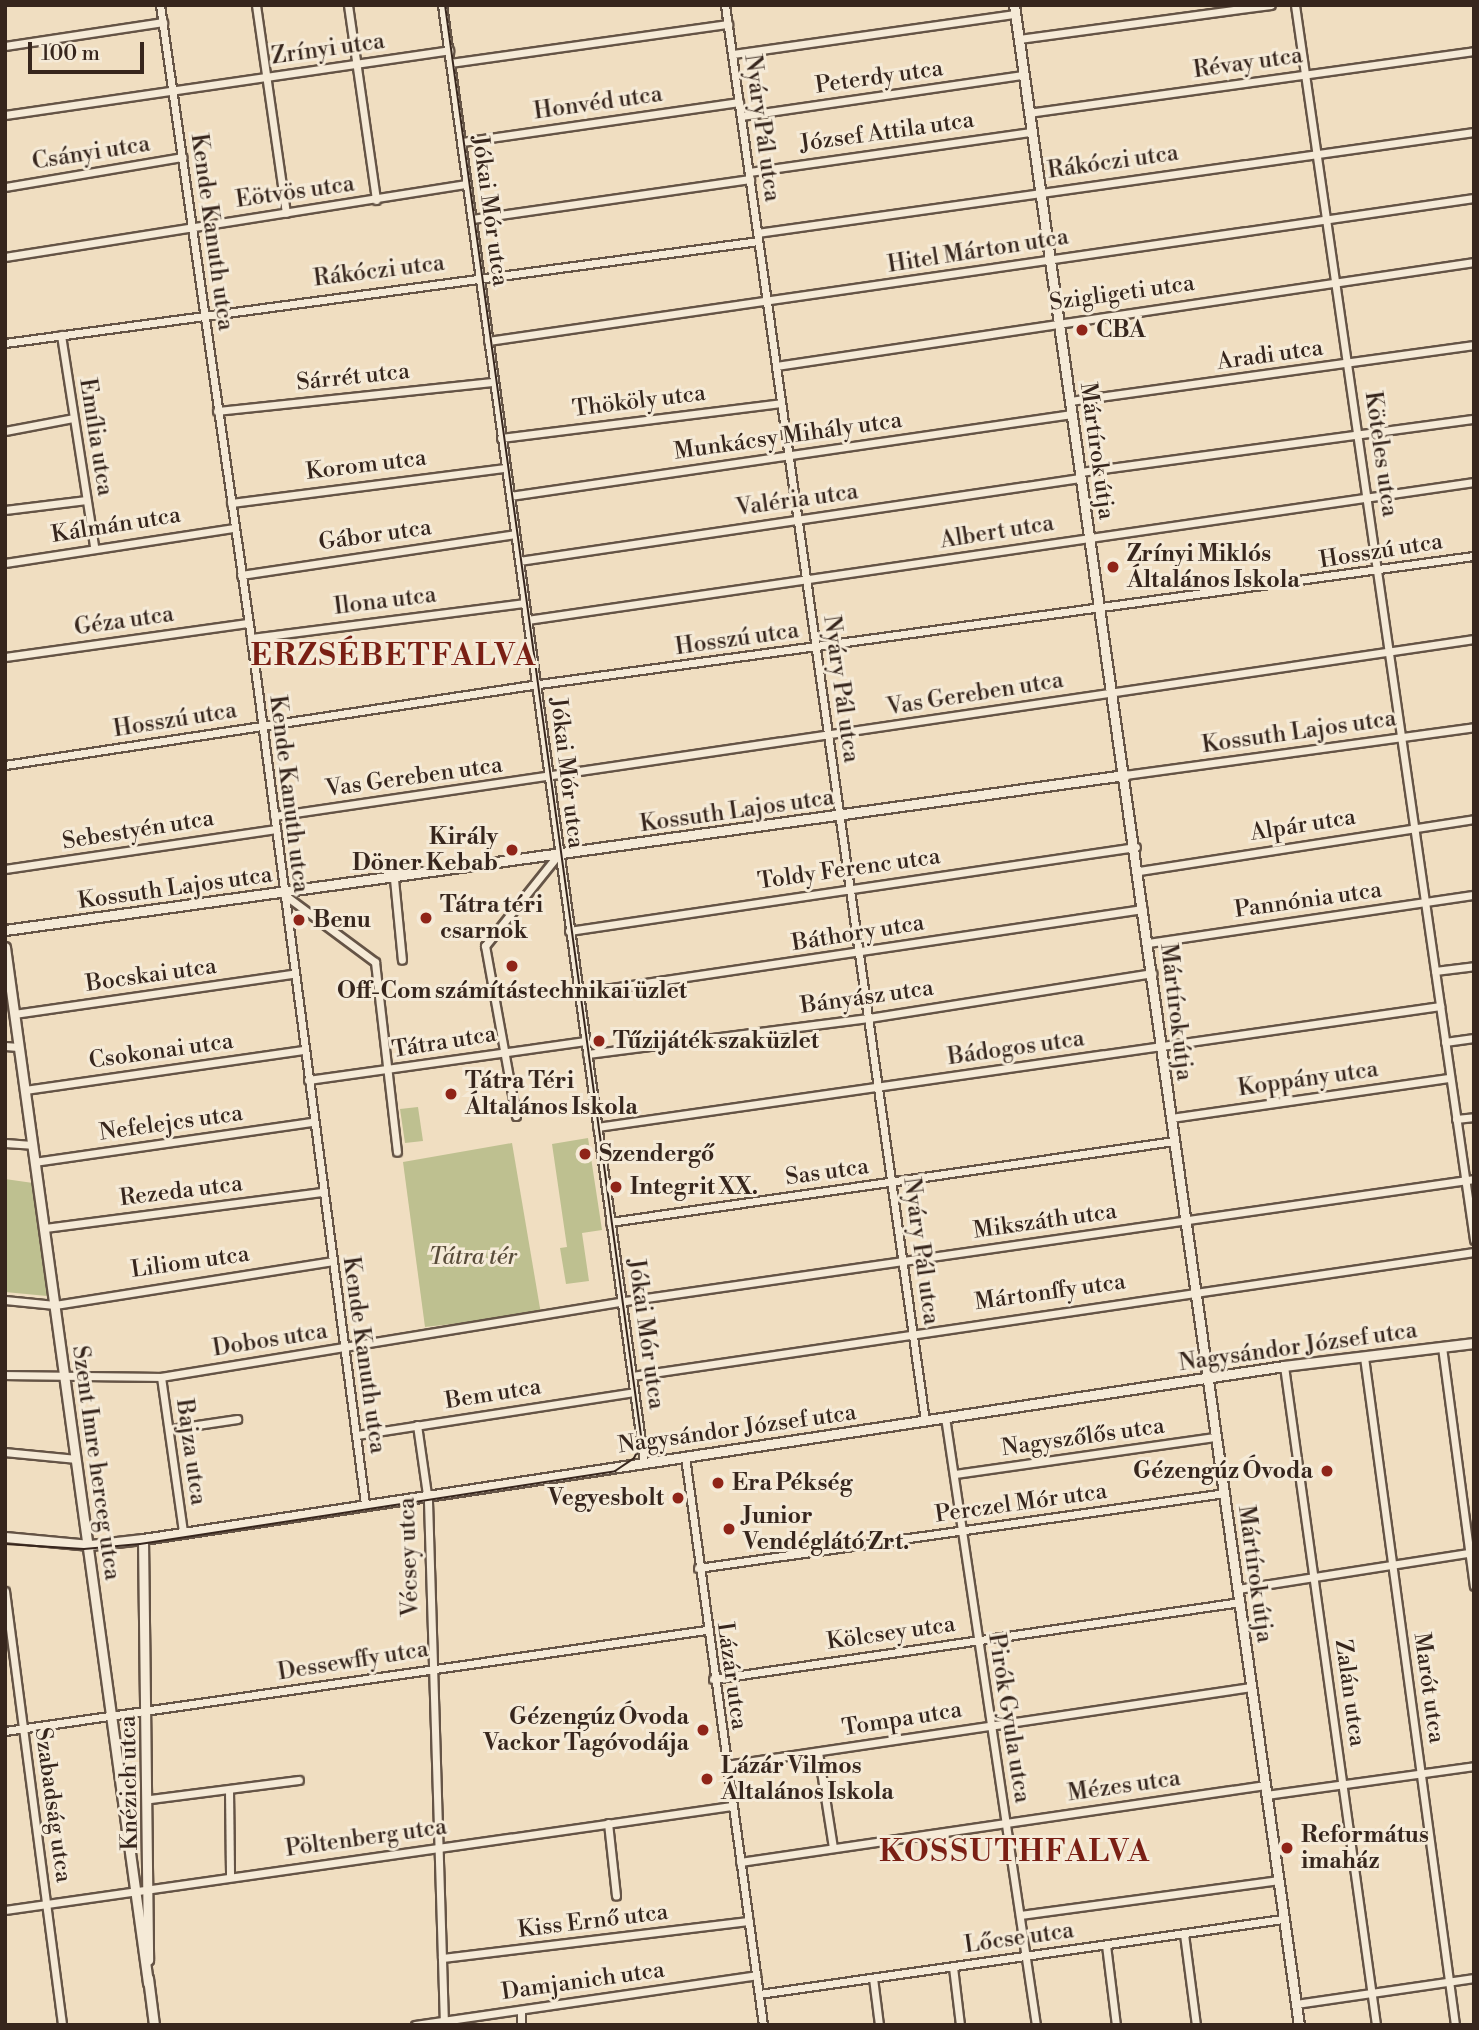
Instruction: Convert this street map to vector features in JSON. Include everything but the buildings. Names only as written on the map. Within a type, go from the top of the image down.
[{"type":"street","name":"Kende Kanuth utca","points":[[160,5],[233,528],[251,638],[282,893],[365,1504]]},
{"type":"street","points":[[256,5],[286,213]]},
{"type":"street","points":[[348,5],[376,200]]},
{"type":"street","name":"Jókai Mór utca","points":[[442,5],[644,1462]]},
{"type":"street","name":"Nyáry Pál utca","points":[[725,5],[925,1421]]},
{"type":"street","points":[[1019,39],[1271,5]]},
{"type":"street","name":"Köteles utca","points":[[1295,5],[1360,435],[1474,1240]]},
{"type":"street","points":[[733,54],[1015,10]]},
{"type":"street","name":"Mártírok útja","points":[[1015,10],[1089,537],[1115,692],[1161,1048],[1299,2025]]},
{"type":"street","points":[[5,46],[163,22]]},
{"type":"street","points":[[450,63],[728,24]]},
{"type":"street","name":"Zrínyi utca","points":[[5,115],[449,50]]},
{"type":"street","name":"Révay utca","points":[[1028,113],[1474,51]]},
{"type":"street","name":"Peterdy utca","points":[[741,116],[1023,75]]},
{"type":"street","name":"Honvéd utca","points":[[462,142],[739,102]]},
{"type":"street","name":"József Attila utca","points":[[471,219],[1031,132]]},
{"type":"street","name":"Rákóczi utca","points":[[5,343],[480,278],[758,237],[1039,191],[1474,132]]},
{"type":"street","name":"Csányi utca","points":[[5,187],[182,157]]},
{"type":"street","name":"Eötvös utca","points":[[5,257],[192,225],[376,200],[466,184]]},
{"type":"street","name":"Hitel Márton utca","points":[[488,341],[1474,198]]},
{"type":"street","name":"Szigligeti utca","points":[[776,366],[1060,321],[1474,262]]},
{"type":"street","name":"Emília utca","points":[[61,334],[94,546]]},
{"type":"street","name":"Aradi utca","points":[[1070,401],[1474,345]]},
{"type":"street","name":"Sárrét utca","points":[[217,411],[494,382]]},
{"type":"street","name":"Thököly utca","points":[[501,438],[781,403]]},
{"type":"street","name":"Munkácsy Mihály utca","points":[[510,496],[1072,414]]},
{"type":"street","points":[[5,431],[74,418]]},
{"type":"street","name":"Valéria utca","points":[[519,561],[1080,475],[1474,419]]},
{"type":"street","name":"Korom utca","points":[[230,503],[506,468]]},
{"type":"street","name":"Albert utca","points":[[527,620],[1474,482]]},
{"type":"street","points":[[5,510],[86,500]]},
{"type":"street","name":"Kálmán utca","points":[[5,563],[94,546],[233,528]]},
{"type":"street","name":"Gábor utca","points":[[241,575],[514,534]]},
{"type":"street","name":"Hosszú utca","points":[[5,765],[536,685],[1101,607],[1378,573],[1474,556]]},
{"type":"street","name":"Ilona utca","points":[[251,638],[524,603]]},
{"type":"street","name":"Géza utca","points":[[5,657],[248,623]]},
{"type":"street","name":"Vas Gereben utca","points":[[274,816],[1474,639]]},
{"type":"street","name":"Kossuth Lajos utca","points":[[5,930],[394,879],[1474,727]]},
{"type":"street","name":"Alpár utca","points":[[1139,871],[1474,819]]},
{"type":"street","name":"Sebestyén utca","points":[[5,869],[276,829]]},
{"type":"street","name":"Toldy Ferenc utca","points":[[569,931],[1136,847]]},
{"type":"street","points":[[516,1116],[485,946],[558,855]]},
{"type":"street","points":[[394,879],[402,960]]},
{"type":"street","points":[[282,893],[375,962],[397,1152]]},
{"type":"street","name":"Pannónia utca","points":[[1148,943],[1474,895]]},
{"type":"street","name":"Báthory utca","points":[[578,993],[1143,909]]},
{"type":"street","name":"Szent Imre herceg utca","points":[[5,947],[7,984],[14,1014],[90,1545],[132,1893],[148,1983]]},
{"type":"street","points":[[1435,971],[1474,966]]},
{"type":"street","name":"Bányász utca","points":[[587,1054],[869,1018],[1152,973]]},
{"type":"street","name":"Bocskai utca","points":[[14,1014],[293,974]]},
{"type":"street","name":"Bádogos utca","points":[[597,1127],[1440,1006]]},
{"type":"street","points":[[1445,1042],[1474,1038]]},
{"type":"street","name":"Tátra utca","points":[[308,1080],[498,1057],[505,1052],[585,1041]]},
{"type":"street","points":[[5,1046],[18,1047]]},
{"type":"street","name":"Csokonai utca","points":[[24,1090],[303,1051]]},
{"type":"street","name":"Koppány utca","points":[[1171,1118],[1450,1078]]},
{"type":"street","points":[[1456,1119],[1474,1116]]},
{"type":"street","name":"Nefelejcs utca","points":[[34,1162],[313,1122]]},
{"type":"street","name":"Sas utca","points":[[610,1223],[1174,1141]]},
{"type":"street","points":[[5,1143],[32,1145]]},
{"type":"street","name":"Mikszáth utca","points":[[621,1302],[1474,1179]]},
{"type":"street","name":"Rezeda utca","points":[[45,1228],[323,1192]]},
{"type":"street","name":"Mártonffy utca","points":[[632,1376],[1195,1290],[1474,1252]]},
{"type":"street","name":"Liliom utca","points":[[5,1300],[55,1305],[332,1261]]},
{"type":"street","name":"Dobos utca","points":[[5,1375],[65,1378],[161,1377],[621,1302]]},
{"type":"street","name":"Nagysándor József utca","points":[[5,1537],[90,1545],[143,1539],[427,1493],[685,1457],[1284,1366],[1474,1343]]},
{"type":"street","points":[[1442,1347],[1474,1586]]},
{"type":"street","name":"Marót utca","points":[[1364,1357],[1455,2025]]},
{"type":"street","name":"Zalán utca","points":[[1284,1366],[1376,2025]]},
{"type":"street","name":"Bajza utca","points":[[161,1377],[183,1532]]},
{"type":"street","name":"Bem utca","points":[[357,1435],[634,1392]]},
{"type":"street","name":"Pirók Gyula utca","points":[[945,1418],[976,1640],[1036,2025]]},
{"type":"street","points":[[170,1429],[237,1419]]},
{"type":"street","name":"Vécsey utca","points":[[417,1425],[427,1493],[444,2023]]},
{"type":"street","name":"Nagyszőlős utca","points":[[954,1474],[1216,1437]]},
{"type":"street","points":[[5,1452],[76,1459]]},
{"type":"street","name":"Lázár utca","points":[[685,1457],[706,1630],[764,2025]]},
{"type":"street","name":"Perczel Mór utca","points":[[698,1568],[1225,1493]]},
{"type":"street","points":[[1464,1512],[1474,1511]]},
{"type":"street","name":"Knézich utca","points":[[143,1539],[150,1799],[148,1983],[154,2025]]},
{"type":"street","points":[[1238,1589],[1468,1553]]},
{"type":"street","name":"Szabadság utca","points":[[5,1591],[62,2025]]},
{"type":"street","name":"Kölcsey utca","points":[[713,1679],[1240,1602]]},
{"type":"street","name":"Dessewffy utca","points":[[5,1731],[706,1630]]},
{"type":"street","name":"Tompa utca","points":[[726,1765],[1251,1687]]},
{"type":"street","points":[[818,1752],[833,1848]]},
{"type":"street","name":"Mézes utca","points":[[740,1862],[1006,1821],[1266,1790],[1344,1785],[1474,1766]]},
{"type":"street","points":[[150,1799],[299,1780]]},
{"type":"street","points":[[229,1790],[230,1876]]},
{"type":"street","name":"Pöltenberg utca","points":[[5,1910],[732,1805]]},
{"type":"street","points":[[608,1823],[616,1896]]},
{"type":"street","points":[[1020,1915],[1278,1880]]},
{"type":"street","name":"Lőcse utca","points":[[759,1994],[1283,1919]]},
{"type":"street","name":"Kiss Ernő utca","points":[[442,1958],[749,1921]]},
{"type":"street","points":[[1184,1934],[1196,2025]]},
{"type":"street","points":[[1106,1945],[1116,2025]]},
{"type":"street","points":[[953,1967],[960,2025]]},
{"type":"street","name":"Damjanich utca","points":[[415,2025],[444,2023],[756,1975]]},
{"type":"street","points":[[873,1978],[879,2025]]},
{"type":"street","points":[[1296,2004],[1474,1978]]},
{"type":"street","points":[[521,2010],[521,2025]]},
{"type":"green space","points":[[418,1107],[423,1141],[405,1143],[400,1109]]},
{"type":"green space","points":[[588,1138],[602,1230],[582,1233],[589,1281],[566,1284],[560,1248],[567,1247],[552,1144]]},
{"type":"green space","name":"Tátra tér","points":[[512,1143],[541,1314],[425,1327],[403,1162]]},
{"type":"green space","points":[[5,1179],[33,1183],[47,1296],[5,1292]]},
{"type":"tram line","points":[[5,1544],[84,1549],[140,1544],[615,1471],[634,1458],[642,1443],[445,5]]},
{"type":"place","name":"CBA","points":[[1082,330]]},
{"type":"place","name":"Zrínyi Miklós Általános Iskola","points":[[1113,567]]},
{"type":"place","name":"Király Döner Kebab","points":[[512,850]]},
{"type":"place","name":"Tátra téri csarnok","points":[[426,918]]},
{"type":"place","name":"Benu","points":[[299,920]]},
{"type":"place","name":"Off-Com számítástechnikai üzlet","points":[[512,966]]},
{"type":"place","name":"Tűzijáték szaküzlet","points":[[599,1041]]},
{"type":"place","name":"Tátra Téri Általános Iskola","points":[[451,1094]]},
{"type":"place","name":"Szendergő","points":[[585,1154]]},
{"type":"place","name":"Integrit XX.","points":[[616,1187]]},
{"type":"place","name":"Gézengúz Óvoda","points":[[1327,1471]]},
{"type":"place","name":"Era Pékség","points":[[718,1483]]},
{"type":"place","name":"Vegyesbolt","points":[[678,1498]]},
{"type":"place","name":"Junior Vendéglátó Zrt.","points":[[729,1529]]},
{"type":"place","name":"Gézengúz Óvoda Vackor Tagóvodája","points":[[703,1730]]},
{"type":"place","name":"Lázár Vilmos Általános Iskola","points":[[707,1779]]},
{"type":"place","name":"Református imaház","points":[[1287,1848]]},
{"type":"district","name":"ERZSÉBETFALVA","points":[[394,656]]},
{"type":"district","name":"KOSSUTHFALVA","points":[[1015,1852]]}]
